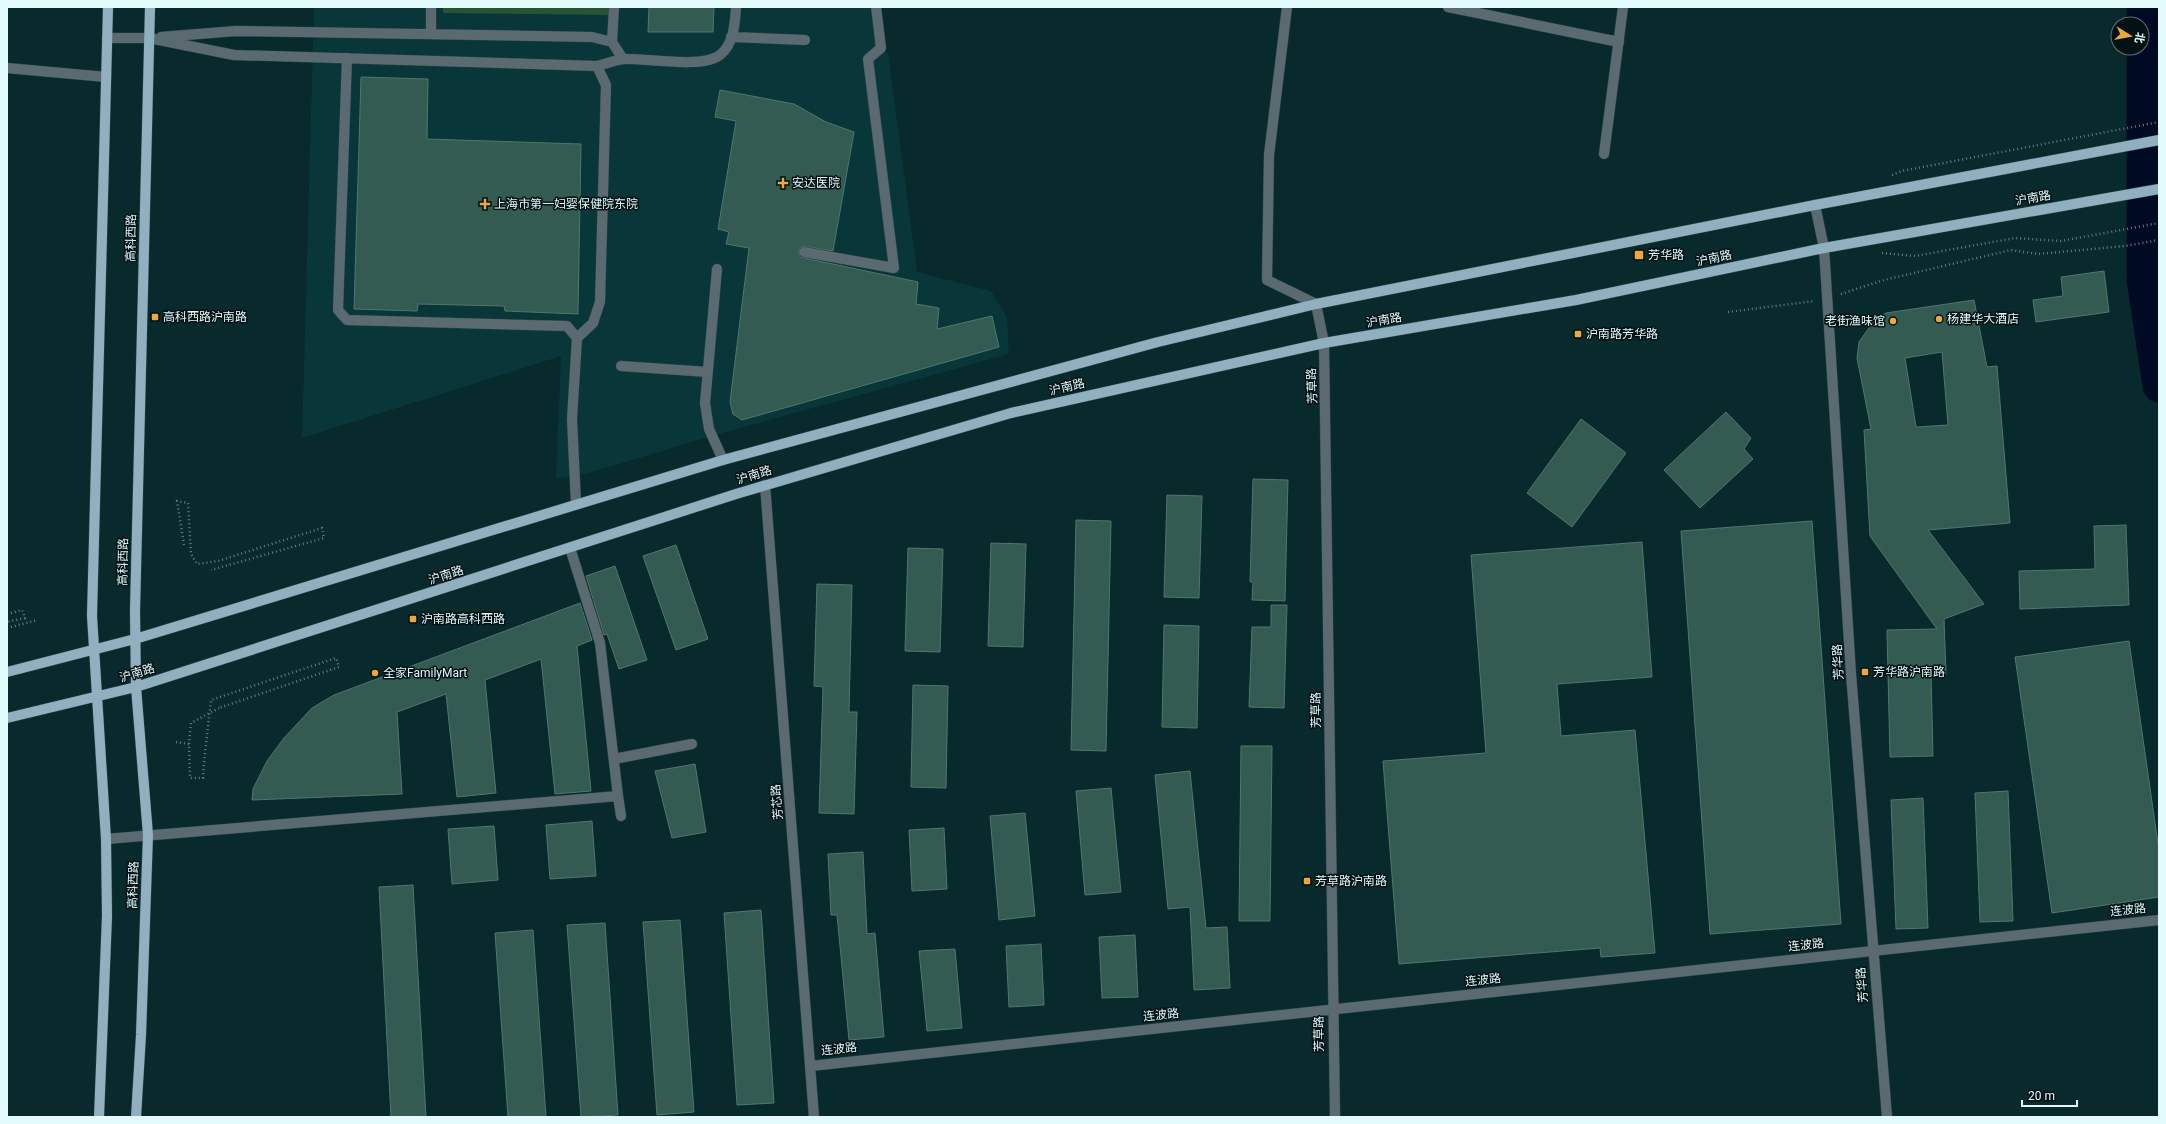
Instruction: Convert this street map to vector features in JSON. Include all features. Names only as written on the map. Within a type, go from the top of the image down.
[{"type":"main road","name":"高科西路","points":[[99,1117],[107,916],[106,839],[92,616],[108,7]]},
{"type":"main road","name":"高科西路","points":[[136,1117],[141,1035],[148,835],[136,687],[136,639],[150,7]]},
{"type":"main road","name":"沪南路","points":[[7,672],[136,639],[722,460],[1158,342],[1316,304],[1815,205],[2159,140]]},
{"type":"main road","name":"沪南路","points":[[7,718],[96,698],[136,687],[765,485],[1011,413],[1324,343],[1576,300],[1824,248],[2159,189]]},
{"type":"street","points":[[431,7],[431,34]]},
{"type":"street","points":[[614,7],[612,42],[622,59]]},
{"type":"street","points":[[149,38],[234,55],[597,66],[622,59],[704,62],[720,55],[731,37],[735,27],[736,7]]},
{"type":"street","points":[[804,252],[894,268],[868,59],[881,48],[876,7]]},
{"type":"street","points":[[1287,7],[1269,155],[1267,280],[1316,304]]},
{"type":"street","points":[[1448,7],[1619,42]]},
{"type":"street","points":[[1604,154],[1623,7]]},
{"type":"street","points":[[107,38],[149,38],[236,31],[592,38],[612,42]]},
{"type":"street","points":[[731,37],[805,40]]},
{"type":"street","points":[[348,58],[338,310],[347,320],[567,326],[577,338]]},
{"type":"street","points":[[576,504],[572,419],[577,338],[593,323],[600,302],[606,85],[597,66]]},
{"type":"street","points":[[7,68],[106,77]]},
{"type":"street","name":"芳华路","points":[[1815,205],[1824,248],[1826,298],[1872,951],[1887,1117]]},
{"type":"street","points":[[717,269],[705,403],[709,428],[722,460]]},
{"type":"street","name":"芳草路","points":[[1316,304],[1324,343],[1332,1009],[1335,1117]]},
{"type":"street","points":[[621,366],[708,372]]},
{"type":"street","name":"芳芯路","points":[[765,485],[814,1117]]},
{"type":"street","points":[[570,548],[600,643],[621,816]]},
{"type":"street","points":[[614,759],[692,744]]},
{"type":"street","points":[[106,839],[618,796]]},
{"type":"street","name":"连波路","points":[[811,1066],[2159,920]]},
{"type":"path","points":[[2106,132],[2159,122]]},
{"type":"path","points":[[1877,253],[1915,256],[2015,238],[2061,241],[2159,223]]},
{"type":"path","points":[[1728,312],[1796,304],[1826,298],[1884,280],[2010,250],[2038,254],[2125,246],[2159,240]]},
{"type":"path","points":[[184,545],[177,501],[188,503],[191,554],[197,564],[218,561],[322,528],[324,538],[211,570]]},
{"type":"path","points":[[7,614],[22,610],[25,618],[7,622]]},
{"type":"path","points":[[7,628],[38,620]]},
{"type":"path","points":[[189,744],[190,778],[203,778],[204,762],[211,700],[336,658],[339,667],[219,708],[191,723],[189,744]]},
{"type":"path","points":[[176,742],[189,744]]},
{"type":"shaded area","points":[[314,7],[870,7],[875,43],[888,54],[917,272],[991,291],[1007,317],[1009,354],[722,433],[589,473],[556,479],[561,356],[302,438]]},
{"type":"green space","points":[[443,7],[609,7],[609,15],[443,13]]},
{"type":"building","points":[[649,7],[714,7],[713,32],[648,32]]},
{"type":"building","points":[[361,77],[428,79],[427,139],[581,144],[578,314],[505,311],[504,306],[418,304],[417,311],[354,309]]},
{"type":"building","points":[[720,90],[794,104],[826,122],[854,132],[833,251],[802,246],[798,250],[800,257],[918,282],[916,304],[939,308],[937,329],[992,316],[999,347],[742,420],[733,414],[730,402],[749,248],[726,244],[729,232],[718,229],[736,121],[715,117]]},
{"type":"building","points":[[2104,271],[2109,312],[2036,322],[2033,300],[2063,296],[2061,277]]},
{"type":"building","points":[[1974,300],[1987,367],[1997,366],[2010,523],[1928,530],[1984,604],[1944,619],[1946,674],[1931,674],[1933,756],[1890,757],[1887,630],[1937,629],[1870,536],[1864,430],[1871,429],[1857,358],[1859,342],[1874,321],[1886,313]],"holes":[[[1942,352],[1948,425],[1916,427],[1905,358]]]},
{"type":"building","points":[[1726,412],[1751,438],[1744,449],[1753,459],[1700,508],[1664,470]]},
{"type":"building","points":[[1581,419],[1626,453],[1572,527],[1527,493]]},
{"type":"building","points":[[1253,479],[1288,480],[1285,601],[1252,600],[1253,582],[1250,582]]},
{"type":"building","points":[[1167,495],[1202,496],[1199,598],[1164,597]]},
{"type":"building","points":[[1076,520],[1111,521],[1106,751],[1071,750]]},
{"type":"building","points":[[1812,521],[1841,924],[1710,934],[1681,531]]},
{"type":"building","points":[[2126,525],[2129,605],[2020,609],[2019,571],[2095,569],[2094,526]]},
{"type":"building","points":[[1642,542],[1652,677],[1557,684],[1561,736],[1635,730],[1655,953],[1601,957],[1600,948],[1399,964],[1383,761],[1486,753],[1471,555]]},
{"type":"building","points":[[991,543],[1026,544],[1023,647],[988,646]]},
{"type":"building","points":[[676,545],[708,639],[676,650],[643,556]]},
{"type":"building","points":[[908,548],[943,549],[940,652],[905,651]]},
{"type":"building","points":[[615,566],[647,660],[619,669],[607,634],[604,635],[586,576]]},
{"type":"building","points":[[817,584],[852,585],[849,712],[857,712],[854,814],[819,813],[823,687],[814,686]]},
{"type":"building","points":[[580,603],[592,640],[577,646],[591,791],[555,794],[541,659],[485,680],[496,793],[457,797],[446,694],[397,712],[402,794],[252,800],[253,789],[267,761],[284,738],[312,708],[334,695]]},
{"type":"building","points":[[1271,605],[1287,605],[1284,708],[1249,707],[1252,627],[1271,627]]},
{"type":"building","points":[[1164,625],[1199,626],[1197,728],[1162,727]]},
{"type":"building","points":[[2129,641],[2159,851],[2159,897],[2052,913],[2015,657]]},
{"type":"building","points":[[913,685],[948,686],[946,788],[911,787]]},
{"type":"building","points":[[1241,746],[1272,746],[1270,921],[1239,921]]},
{"type":"building","points":[[695,764],[706,832],[672,838],[655,771]]},
{"type":"building","points":[[1190,771],[1206,928],[1227,927],[1230,988],[1194,990],[1190,907],[1168,909],[1155,775]]},
{"type":"building","points":[[1111,788],[1121,892],[1085,895],[1076,791]]},
{"type":"building","points":[[2008,791],[2013,921],[1980,922],[1975,793]]},
{"type":"building","points":[[1923,798],[1928,928],[1896,929],[1891,800]]},
{"type":"building","points":[[1025,813],[1035,916],[999,920],[990,816]]},
{"type":"building","points":[[592,821],[596,876],[550,879],[546,825]]},
{"type":"building","points":[[494,826],[498,880],[452,884],[448,829]]},
{"type":"building","points":[[944,828],[947,889],[912,891],[909,830]]},
{"type":"building","points":[[863,852],[867,934],[875,933],[884,1037],[849,1040],[837,915],[831,915],[828,854]]},
{"type":"building","points":[[413,885],[426,1117],[391,1117],[379,887]]},
{"type":"building","points":[[761,910],[774,1103],[737,1105],[724,913]]},
{"type":"building","points":[[680,920],[694,1112],[657,1115],[643,922]]},
{"type":"building","points":[[605,923],[618,1115],[581,1117],[567,925]]},
{"type":"building","points":[[533,930],[546,1117],[508,1117],[495,933]]},
{"type":"building","points":[[1135,935],[1138,997],[1102,998],[1099,937]]},
{"type":"building","points":[[1041,944],[1044,1005],[1009,1007],[1006,946]]},
{"type":"building","points":[[955,949],[962,1028],[927,1031],[919,951]]},
{"type":"waterway","points":[[2143,7],[2143,279],[2159,386]]},
{"type":"place","name":"安达医院","points":[[783,183]]},
{"type":"place","name":"上海市第一妇婴保健院东院","points":[[485,204]]},
{"type":"place","name":"芳华路","points":[[1639,255]]},
{"type":"place","name":"高科西路沪南路","points":[[155,317]]},
{"type":"place","name":"杨建华大酒店","points":[[1939,319]]},
{"type":"place","name":"老街渔味馆","points":[[1893,321]]},
{"type":"place","name":"沪南路芳华路","points":[[1578,334]]},
{"type":"place","name":"沪南路高科西路","points":[[413,619]]},
{"type":"place","name":"芳华路沪南路","points":[[1865,672]]},
{"type":"place","name":"全家FamilyMart","points":[[375,673]]},
{"type":"place","name":"芳草路沪南路","points":[[1307,881]]}]
